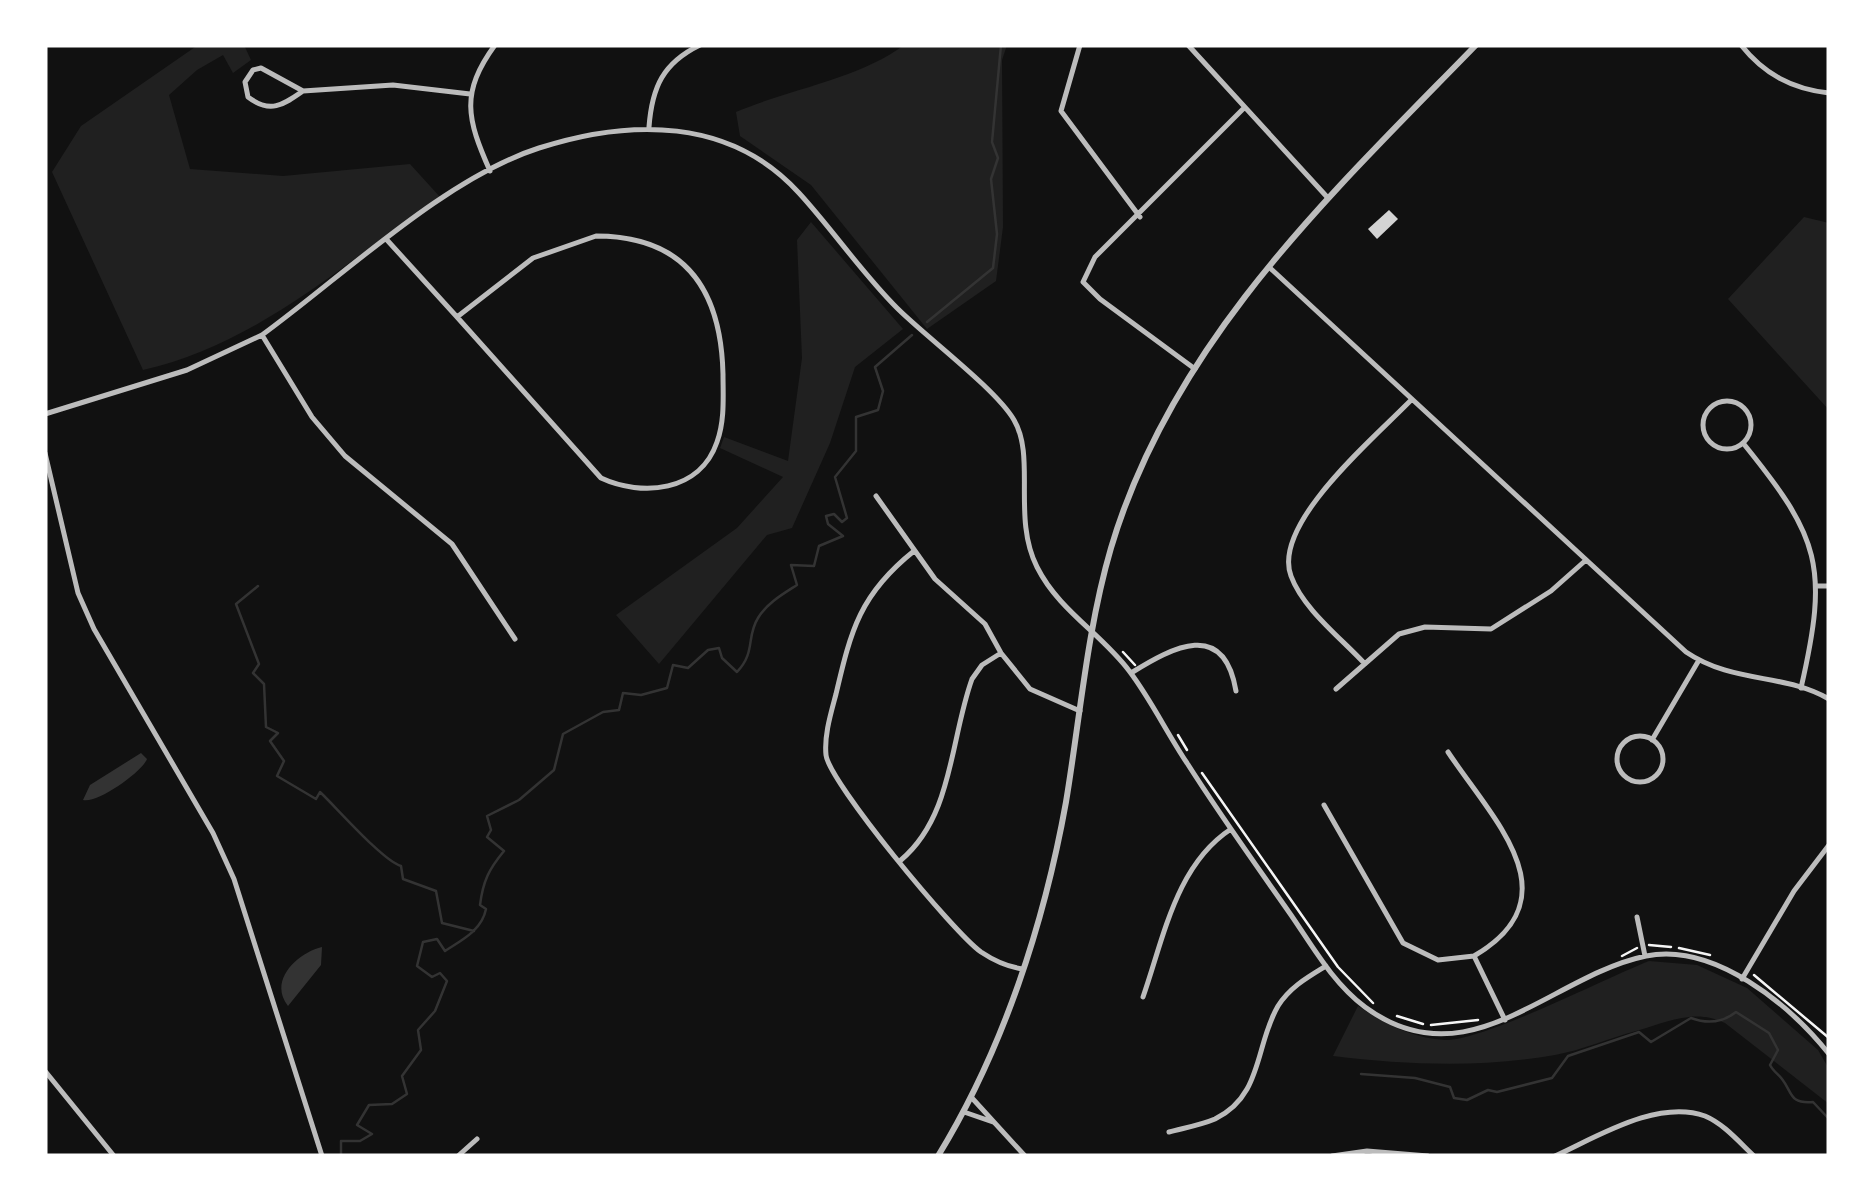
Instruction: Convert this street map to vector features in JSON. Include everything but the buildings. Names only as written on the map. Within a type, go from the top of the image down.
[{"type":"street","points":[[490,171],[471,118],[470,94],[480,66],[495,45]]},
{"type":"street","points":[[649,128],[659,77],[681,54],[700,45]]},
{"type":"street","points":[[1080,45],[1061,111],[1140,216]]},
{"type":"street","points":[[1188,45],[1329,198]]},
{"type":"street","points":[[938,1156],[972,1098],[1023,969],[1065,805],[1105,572],[1124,509],[1195,369],[1267,265],[1476,45]]},
{"type":"street","points":[[1741,45],[1764,69],[1784,82],[1829,92]]},
{"type":"street","points":[[303,91],[261,68],[254,70],[245,82],[248,97],[268,108],[277,108],[303,91],[392,85],[470,94]]},
{"type":"street","points":[[1195,369],[1154,334],[1100,300],[1084,282],[1095,257],[1244,108]]},
{"type":"street","points":[[45,414],[187,370],[262,334],[462,185],[533,149],[578,136],[649,128],[702,135],[746,150],[796,190],[896,308],[1011,415],[1022,458],[1025,536],[1047,584],[1131,673],[1326,966],[1361,1004],[1402,1026],[1450,1034],[1505,1020],[1645,956],[1700,960],[1742,979],[1789,1013],[1829,1054]]},
{"type":"street","points":[[388,240],[457,318],[601,478],[619,487],[666,488],[693,474],[716,446],[723,394],[722,342],[716,313],[694,276],[654,246],[629,238],[596,236],[561,245],[513,270],[457,318]]},
{"type":"street","points":[[1267,265],[1699,660],[1736,676],[1802,688],[1829,699]]},
{"type":"street","points":[[262,334],[312,417],[344,456],[452,544],[515,639]]},
{"type":"street","points":[[1365,664],[1297,589],[1289,570],[1288,550],[1297,528],[1324,492],[1412,398]]},
{"type":"street","points":[[1726,401],[1742,406],[1750,428],[1743,443],[1719,448],[1706,437],[1704,421],[1711,407],[1726,401]]},
{"type":"street","points":[[1743,443],[1803,524],[1817,586],[1802,688]]},
{"type":"street","points":[[45,453],[78,593],[94,629],[213,833],[242,900],[322,1156]]},
{"type":"street","points":[[876,496],[935,579],[973,610],[1001,654],[1030,689],[1080,711]]},
{"type":"street","points":[[914,551],[872,590],[857,615],[826,740],[826,758],[834,774],[936,906],[980,951],[1023,969]]},
{"type":"street","points":[[1336,688],[1408,630],[1425,627],[1482,631],[1501,625],[1586,560]]},
{"type":"street","points":[[1817,586],[1829,586]]},
{"type":"street","points":[[1131,673],[1166,651],[1205,646],[1216,650],[1231,668],[1236,691]]},
{"type":"street","points":[[901,860],[919,845],[935,818],[972,680],[982,665],[1001,654]]},
{"type":"street","points":[[1652,740],[1699,660]]},
{"type":"street","points":[[1630,738],[1652,740],[1662,752],[1658,773],[1646,782],[1631,780],[1617,764],[1620,748],[1630,738]]},
{"type":"street","points":[[1324,805],[1403,943],[1423,957],[1438,960],[1474,956],[1498,942],[1519,916],[1523,874],[1506,840],[1448,752]]},
{"type":"street","points":[[1143,997],[1188,872],[1207,847],[1232,830]]},
{"type":"street","points":[[1742,979],[1794,891],[1829,844]]},
{"type":"street","points":[[1637,917],[1645,956]]},
{"type":"street","points":[[1474,956],[1505,1020]]},
{"type":"street","points":[[1169,1132],[1213,1120],[1236,1103],[1258,1070],[1279,1004],[1300,982],[1326,966]]},
{"type":"street","points":[[45,1072],[114,1156]]},
{"type":"street","points":[[972,1098],[1025,1156]]},
{"type":"street","points":[[964,1112],[996,1123]]},
{"type":"street","points":[[1555,1156],[1650,1115],[1693,1114],[1728,1130],[1754,1156]]},
{"type":"street","points":[[458,1156],[477,1138]]},
{"type":"street","points":[[1332,1156],[1367,1151],[1428,1156]]},
{"type":"path","points":[[1217,795],[1338,967],[1381,1008]]},
{"type":"path","points":[[1609,962],[1643,946],[1685,948],[1720,960]]},
{"type":"path","points":[[1390,1013],[1427,1025],[1484,1019]]},
{"type":"shaded area","points":[[198,45],[244,45],[251,60],[233,73],[223,55],[197,70],[169,95],[190,169],[283,176],[410,164],[440,197],[335,274],[262,321],[224,342],[143,370],[52,172],[81,126]]},
{"type":"shaded area","points":[[904,45],[1007,45],[1002,60],[1003,227],[996,281],[927,329],[811,185],[740,136],[736,112],[845,75]]},
{"type":"shaded area","points":[[1804,217],[1829,223],[1829,410],[1728,299]]},
{"type":"shaded area","points":[[811,222],[903,329],[855,367],[830,443],[792,528],[767,535],[659,664],[616,615],[737,528],[783,477],[720,448],[724,437],[788,461],[802,358],[797,240]]},
{"type":"shaded area","points":[[141,753],[147,759],[128,779],[98,797],[83,800],[90,785]]},
{"type":"shaded area","points":[[322,947],[321,965],[288,1006],[281,987],[288,969],[303,955]]},
{"type":"shaded area","points":[[1649,961],[1697,965],[1747,988],[1818,1050],[1829,1069],[1829,1104],[1725,1023],[1703,1017],[1670,1021],[1555,1055],[1499,1062],[1444,1064],[1333,1056],[1358,1006],[1410,1033],[1433,1039],[1463,1038],[1515,1020]]},
{"type":"waterway","points":[[927,322],[993,268],[997,234],[991,179],[998,158],[992,142],[1001,45]]},
{"type":"waterway","points":[[341,1156],[341,1141],[360,1141],[372,1134],[357,1125],[369,1105],[392,1104],[407,1094],[402,1076],[421,1050],[418,1030],[435,1011],[447,981],[440,973],[432,977],[417,966],[423,942],[437,939],[445,951],[470,934],[484,916],[486,909],[480,905],[485,882],[504,851],[487,837],[491,830],[487,816],[519,800],[554,770],[563,734],[603,712],[619,710],[623,693],[641,695],[667,688],[673,665],[688,668],[708,650],[719,648],[722,658],[737,672],[747,658],[754,625],[762,613],[797,585],[791,565],[814,566],[819,546],[843,536],[828,524],[826,516],[834,514],[842,522],[847,518],[835,477],[856,451],[856,417],[878,410],[883,391],[875,367],[912,335]]},
{"type":"waterway","points":[[258,586],[236,604],[259,664],[253,673],[264,684],[266,727],[278,733],[270,741],[284,761],[277,776],[316,799],[320,792],[372,845],[401,866],[403,879],[436,891],[442,923],[474,931]]},
{"type":"waterway","points":[[1361,1074],[1415,1078],[1450,1087],[1454,1098],[1467,1100],[1488,1090],[1497,1092],[1552,1078],[1568,1056],[1639,1032],[1651,1042],[1691,1018],[1714,1021],[1736,1012],[1769,1033],[1778,1050],[1770,1065],[1793,1096],[1813,1102],[1829,1119]]}]
